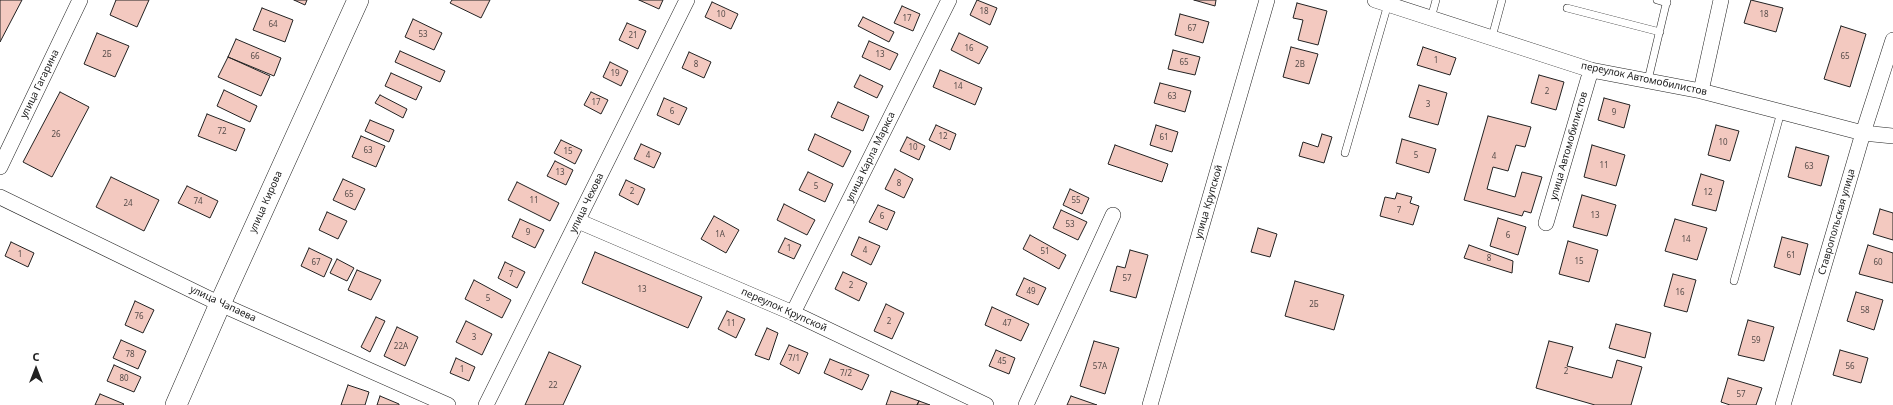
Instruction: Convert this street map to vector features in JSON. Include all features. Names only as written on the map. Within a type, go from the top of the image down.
[{"type":"main road","name":"улица Кирова","points":[[176,405],[220,304],[358,0]]},
{"type":"street","name":"улица Гагарина","points":[[0,167],[80,0]]},
{"type":"street","name":"улица Чехова","points":[[486,405],[687,0]]},
{"type":"street","name":"улица Карла Маркса","points":[[793,313],[949,0]]},
{"type":"street","name":"улица Крупской","points":[[1150,405],[1267,0]]},
{"type":"street","points":[[1701,90],[1721,0]]},
{"type":"street","name":"переулок Автомобилистов","points":[[1382,2],[1592,70],[1701,90],[1863,133],[1893,136]]},
{"type":"street","name":"Ставропольская улица","points":[[1783,405],[1863,133],[1893,40]]},
{"type":"street","name":"улица Автомобилистов","points":[[1546,223],[1592,70]]},
{"type":"street","name":"улица Чапаева","points":[[0,197],[220,304],[448,405]]},
{"type":"street","points":[[1026,405],[1113,215]]},
{"type":"street","name":"переулок Крупской","points":[[578,221],[793,313],[986,405]]},
{"type":"lane","points":[[1431,18],[1436,0]]},
{"type":"lane","points":[[1492,38],[1502,0]]},
{"type":"lane","points":[[1648,80],[1667,1],[1657,0]]},
{"type":"lane","points":[[1345,153],[1382,2]]},
{"type":"lane","points":[[1567,8],[1660,32]]},
{"type":"lane","points":[[1734,281],[1781,112]]},
{"type":"building","points":[[0,0],[22,0],[0,42]]},
{"type":"building","points":[[116,0],[149,0],[137,27],[110,15]]},
{"type":"building","points":[[294,0],[307,0],[305,5]]},
{"type":"building","points":[[452,0],[490,0],[481,18],[450,3]]},
{"type":"building","points":[[639,0],[663,0],[659,9]]},
{"type":"building","points":[[977,0],[997,8],[990,25],[970,15]]},
{"type":"building","points":[[1194,0],[1216,0],[1215,6]]},
{"type":"building","points":[[1751,0],[1783,8],[1776,32],[1744,23]]},
{"type":"building","points":[[712,2],[738,14],[731,29],[705,17]]},
{"type":"building","points":[[1297,3],[1327,11],[1318,45],[1298,40],[1303,20],[1293,18]]},
{"type":"building","points":[[902,6],[920,14],[913,31],[894,23]]},
{"type":"building","points":[[262,8],[293,20],[285,42],[253,30]]},
{"type":"building","points":[[1180,14],[1209,22],[1203,43],[1175,35]]},
{"type":"building","points":[[863,17],[894,32],[889,42],[858,26]]},
{"type":"building","points":[[413,19],[442,33],[434,50],[405,37]]},
{"type":"building","points":[[627,23],[646,31],[638,49],[619,40]]},
{"type":"building","points":[[1841,26],[1866,34],[1850,87],[1824,79]]},
{"type":"building","points":[[97,33],[129,46],[115,77],[84,64]]},
{"type":"building","points":[[959,33],[988,47],[979,64],[951,50]]},
{"type":"building","points":[[236,39],[281,58],[274,76],[228,57]]},
{"type":"building","points":[[869,41],[898,54],[890,70],[862,57]]},
{"type":"building","points":[[1291,47],[1318,54],[1309,84],[1283,77]]},
{"type":"building","points":[[1423,47],[1456,58],[1450,75],[1417,65]]},
{"type":"building","points":[[1173,50],[1200,57],[1195,75],[1168,69]]},
{"type":"building","points":[[400,51],[445,71],[440,82],[395,62]]},
{"type":"building","points":[[689,52],[711,62],[704,78],[682,68]]},
{"type":"building","points":[[228,57],[270,76],[261,96],[218,77]]},
{"type":"building","points":[[610,62],[628,71],[621,86],[603,77]]},
{"type":"building","points":[[940,70],[982,88],[975,105],[933,87]]},
{"type":"building","points":[[391,73],[422,87],[416,100],[385,86]]},
{"type":"building","points":[[860,75],[883,86],[877,98],[854,87]]},
{"type":"building","points":[[1539,75],[1564,82],[1556,110],[1531,103]]},
{"type":"building","points":[[1160,83],[1191,91],[1185,112],[1154,103]]},
{"type":"building","points":[[1419,85],[1447,93],[1438,125],[1409,117]]},
{"type":"building","points":[[224,90],[257,106],[250,122],[217,106]]},
{"type":"building","points":[[60,92],[89,107],[52,177],[23,162]]},
{"type":"building","points":[[591,92],[608,100],[601,114],[584,105]]},
{"type":"building","points":[[380,95],[407,109],[403,118],[375,103]]},
{"type":"building","points":[[664,98],[687,108],[679,125],[657,115]]},
{"type":"building","points":[[1604,98],[1630,105],[1624,128],[1598,120]]},
{"type":"building","points":[[838,102],[869,116],[863,131],[831,117]]},
{"type":"building","points":[[207,114],[245,129],[236,151],[198,136]]},
{"type":"building","points":[[1488,116],[1531,127],[1525,147],[1516,145],[1508,171],[1493,167],[1487,189],[1515,197],[1522,172],[1542,177],[1531,213],[1524,211],[1522,216],[1464,200]]},
{"type":"building","points":[[370,120],[394,130],[389,142],[365,131]]},
{"type":"building","points":[[936,125],[956,134],[950,150],[929,140]]},
{"type":"building","points":[[1156,125],[1178,132],[1172,152],[1150,145]]},
{"type":"building","points":[[1716,125],[1739,131],[1730,161],[1708,155]]},
{"type":"building","points":[[815,134],[851,151],[843,167],[808,150]]},
{"type":"building","points":[[1322,134],[1332,137],[1324,163],[1299,156],[1303,142],[1318,147]]},
{"type":"building","points":[[361,136],[385,146],[376,167],[352,157]]},
{"type":"building","points":[[907,137],[925,146],[919,160],[900,151]]},
{"type":"building","points":[[1402,139],[1436,149],[1429,173],[1396,163]]},
{"type":"building","points":[[561,140],[582,150],[575,164],[554,153]]},
{"type":"building","points":[[641,144],[661,153],[654,168],[634,159]]},
{"type":"building","points":[[1115,145],[1168,164],[1162,182],[1108,164]]},
{"type":"building","points":[[1592,145],[1625,155],[1616,186],[1584,177]]},
{"type":"building","points":[[1796,147],[1829,156],[1821,186],[1788,177]]},
{"type":"building","points":[[555,161],[573,170],[566,185],[547,176]]},
{"type":"building","points":[[895,169],[913,179],[904,198],[885,189]]},
{"type":"building","points":[[808,172],[833,184],[825,202],[799,190]]},
{"type":"building","points":[[1701,174],[1724,181],[1716,211],[1692,205]]},
{"type":"building","points":[[111,177],[159,200],[144,231],[96,207]]},
{"type":"building","points":[[343,179],[365,189],[355,210],[333,200]]},
{"type":"building","points":[[626,180],[645,189],[638,205],[619,195]]},
{"type":"building","points":[[517,182],[559,203],[550,221],[508,200]]},
{"type":"building","points":[[187,186],[218,201],[210,218],[178,203]]},
{"type":"building","points":[[1070,189],[1089,198],[1082,214],[1063,205]]},
{"type":"building","points":[[1397,193],[1412,197],[1410,203],[1419,206],[1413,225],[1380,216],[1385,197],[1395,199]]},
{"type":"building","points":[[1582,195],[1616,205],[1607,236],[1573,227]]},
{"type":"building","points":[[784,204],[815,220],[807,235],[777,220]]},
{"type":"building","points":[[878,205],[895,212],[887,230],[869,222]]},
{"type":"building","points":[[1880,209],[1893,213],[1893,240],[1873,234]]},
{"type":"building","points":[[1061,210],[1087,222],[1078,240],[1053,228]]},
{"type":"building","points":[[327,212],[347,221],[338,239],[319,230]]},
{"type":"building","points":[[714,216],[739,230],[726,253],[701,239]]},
{"type":"building","points":[[1498,218],[1526,227],[1518,255],[1490,246]]},
{"type":"building","points":[[520,219],[544,230],[535,248],[512,237]]},
{"type":"building","points":[[1675,219],[1707,228],[1697,260],[1665,251]]},
{"type":"building","points":[[1258,228],[1277,234],[1270,257],[1251,252]]},
{"type":"building","points":[[1030,235],[1066,255],[1059,269],[1023,249]]},
{"type":"building","points":[[859,237],[880,246],[871,265],[851,255]]},
{"type":"building","points":[[1782,237],[1808,244],[1800,275],[1774,267]]},
{"type":"building","points":[[785,238],[801,245],[794,259],[778,252]]},
{"type":"building","points":[[1568,241],[1598,250],[1589,282],[1559,274]]},
{"type":"building","points":[[11,242],[34,253],[28,267],[5,256]]},
{"type":"building","points":[[1469,245],[1513,261],[1512,273],[1464,258]]},
{"type":"building","points":[[1868,245],[1893,253],[1893,283],[1859,274]]},
{"type":"building","points":[[309,248],[332,259],[324,277],[301,266]]},
{"type":"building","points":[[1130,250],[1148,255],[1136,298],[1110,291],[1117,266],[1125,268]]},
{"type":"building","points":[[595,252],[702,297],[688,328],[582,283]]},
{"type":"building","points":[[337,259],[354,268],[347,281],[330,273]]},
{"type":"building","points":[[505,262],[525,272],[517,288],[498,278]]},
{"type":"building","points":[[357,270],[381,280],[371,300],[348,290]]},
{"type":"building","points":[[843,272],[867,283],[859,301],[835,289]]},
{"type":"building","points":[[1673,274],[1696,280],[1687,312],[1664,306]]},
{"type":"building","points":[[1024,278],[1046,288],[1038,305],[1016,295]]},
{"type":"building","points":[[474,280],[511,300],[502,318],[465,299]]},
{"type":"building","points":[[1295,281],[1344,295],[1334,330],[1285,316]]},
{"type":"building","points":[[1856,292],[1883,300],[1874,330],[1847,321]]},
{"type":"building","points":[[135,301],[154,310],[143,333],[125,325]]},
{"type":"building","points":[[886,304],[904,313],[892,339],[874,331]]},
{"type":"building","points":[[992,307],[1029,324],[1021,341],[985,325]]},
{"type":"building","points":[[727,311],[745,319],[736,338],[718,329]]},
{"type":"building","points":[[376,317],[385,321],[370,352],[361,347]]},
{"type":"building","points":[[1748,320],[1774,327],[1764,361],[1738,355]]},
{"type":"building","points":[[466,321],[492,334],[482,355],[456,342]]},
{"type":"building","points":[[1616,324],[1651,333],[1645,358],[1609,348]]},
{"type":"building","points":[[397,327],[418,337],[405,366],[384,356]]},
{"type":"building","points":[[767,328],[778,333],[769,360],[755,355]]},
{"type":"building","points":[[121,340],[146,351],[138,369],[113,358]]},
{"type":"building","points":[[1094,341],[1119,348],[1105,394],[1080,386]]},
{"type":"building","points":[[1549,341],[1573,347],[1567,366],[1612,378],[1617,360],[1642,367],[1631,405],[1595,405],[1536,388]]},
{"type":"building","points":[[789,345],[808,353],[799,374],[780,364]]},
{"type":"building","points":[[996,350],[1015,358],[1009,374],[989,366]]},
{"type":"building","points":[[1840,350],[1868,358],[1861,383],[1833,375]]},
{"type":"building","points":[[549,352],[581,366],[563,405],[525,405]]},
{"type":"building","points":[[456,358],[475,367],[469,381],[450,373]]},
{"type":"building","points":[[830,359],[869,375],[862,390],[824,373]]},
{"type":"building","points":[[114,365],[141,377],[134,392],[107,381]]},
{"type":"building","points":[[1728,378],[1762,388],[1756,405],[1730,405],[1721,402]]},
{"type":"building","points":[[348,385],[369,392],[365,405],[341,405]]},
{"type":"building","points":[[891,391],[919,401],[917,405],[886,405]]},
{"type":"building","points":[[100,394],[124,404],[95,405]]},
{"type":"building","points":[[380,396],[399,404],[399,405],[377,405]]},
{"type":"building","points":[[1071,396],[1097,405],[1067,405]]},
{"type":"building","points":[[919,401],[930,405],[917,405]]}]
